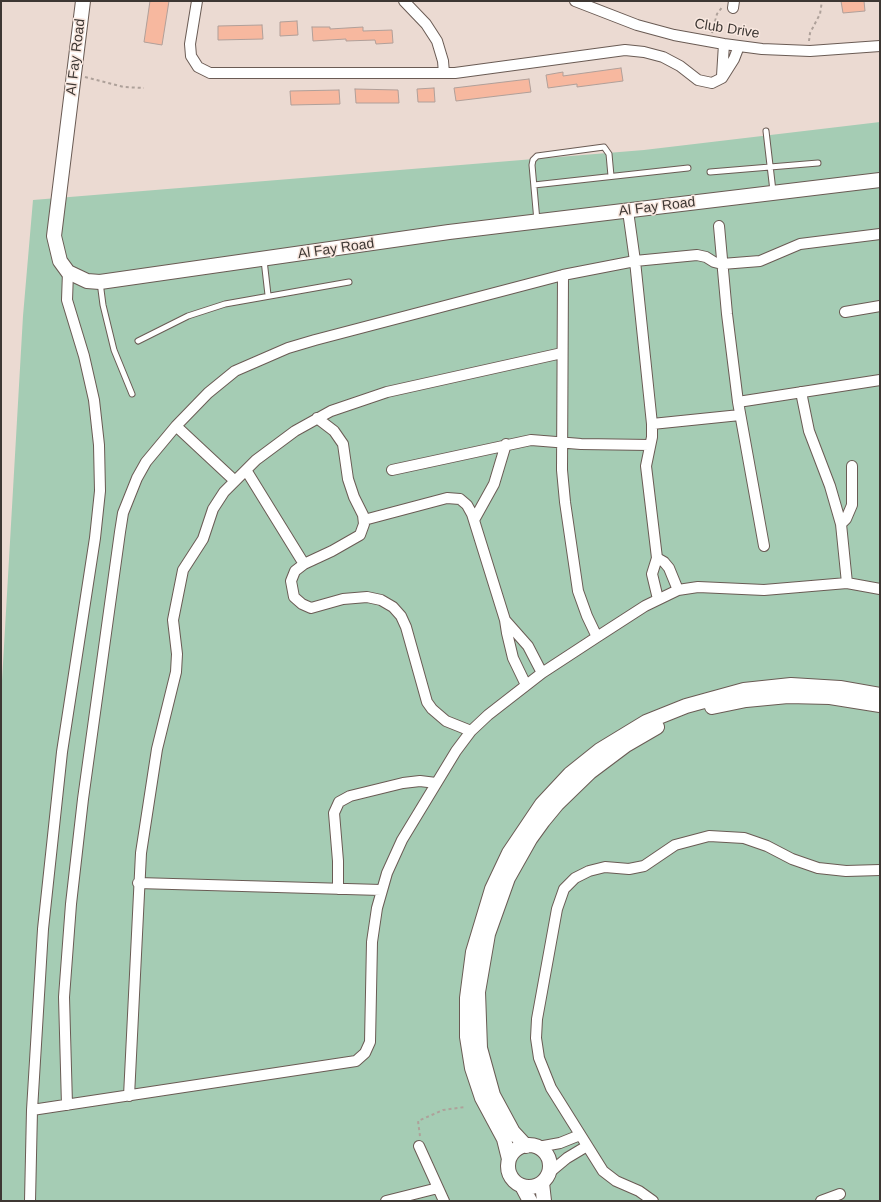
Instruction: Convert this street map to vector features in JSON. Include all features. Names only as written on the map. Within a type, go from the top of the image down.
[{"type":"street","name":"Al Fay Road","points":[[82,1],[54,236],[60,261],[68,272],[87,281],[100,282],[537,222],[880,180]]},
{"type":"street","points":[[197,1],[190,50],[194,62],[198,67],[210,73],[444,73],[625,50],[644,52],[663,57],[680,66],[703,82],[716,82],[722,78],[734,59],[738,46]]},
{"type":"street","points":[[404,1],[426,24],[437,41],[443,60],[444,73]]},
{"type":"street","name":"Club Drive","points":[[575,1],[637,25],[710,42],[738,46],[810,51],[880,46]]},
{"type":"street","points":[[722,78],[724,44]]},
{"type":"street","points":[[628,211],[635,261],[652,424],[646,466],[657,558],[652,574],[658,598]]},
{"type":"street","points":[[719,226],[738,402],[764,546]]},
{"type":"street","points":[[67,1105],[64,997],[70,904],[120,532],[129,496],[137,478],[146,462],[176,426],[221,381],[235,371],[281,351],[563,275],[635,261],[702,255],[722,264],[767,260],[786,249],[800,244],[880,234]]},
{"type":"street","points":[[30,1201],[32,1110],[44,928],[62,752],[95,538],[100,491],[99,445],[94,400],[84,356],[67,300],[68,272]]},
{"type":"street","points":[[563,275],[562,443],[565,502],[573,564],[582,605],[596,637]]},
{"type":"street","points":[[846,312],[880,306]]},
{"type":"street","points":[[129,1096],[138,883],[150,784],[176,672],[177,654],[172,620],[180,578],[186,564],[202,539],[213,509],[224,492],[246,470],[275,445],[316,418],[349,404],[386,392],[562,353]]},
{"type":"street","points":[[738,402],[880,380]]},
{"type":"street","points":[[801,392],[809,431],[830,486],[841,524],[848,583]]},
{"type":"street","points":[[652,424],[740,415]]},
{"type":"street","points":[[316,418],[334,431],[343,444],[351,490],[364,520],[363,529],[360,534],[332,551],[304,564],[295,571],[291,581],[292,592],[302,604],[315,608],[343,599],[367,597],[381,600],[393,607],[401,616],[406,627],[426,702],[446,721],[471,731]]},
{"type":"street","points":[[176,426],[235,481]]},
{"type":"street","points":[[392,470],[506,444],[531,440],[562,443],[650,445]]},
{"type":"street","points":[[474,520],[494,484],[506,444]]},
{"type":"street","points":[[841,524],[846,519],[852,505],[852,466]]},
{"type":"street","points":[[246,470],[304,564]]},
{"type":"street","points":[[364,520],[451,497],[460,499],[467,505],[474,520],[506,620],[509,646],[526,685]]},
{"type":"street","points":[[657,558],[664,562],[669,568],[678,590]]},
{"type":"street","points":[[32,1110],[351,1063],[361,1058],[370,1042],[372,942],[381,890],[402,840],[436,783],[456,751],[471,731],[488,715],[542,673],[596,637],[658,598],[678,590],[698,587],[764,590],[848,583],[880,589]]},
{"type":"street","points":[[506,620],[528,646],[542,673]]},
{"type":"street","points":[[587,1146],[567,1158],[546,1178],[532,1187],[517,1184],[510,1176],[508,1170],[509,1159],[504,1139],[482,1098],[472,1068],[467,1037],[467,998],[473,952],[492,889],[519,836],[542,804],[570,774],[600,750],[646,722],[686,706],[744,690],[785,685],[840,688],[880,695]]},
{"type":"street","points":[[544,1201],[548,1158],[509,1125],[493,1095],[488,1080],[479,1037],[478,992],[486,941],[501,897],[519,858],[543,821],[573,788],[608,758],[646,733],[685,716],[724,704],[774,697],[830,697],[880,706]]},
{"type":"street","points":[[338,889],[338,860],[334,813],[340,802],[350,796],[403,783],[420,781],[436,783]]},
{"type":"street","points":[[653,1201],[609,1176],[587,1146],[546,1078],[539,1058],[536,1038],[537,1019],[558,909],[564,889],[589,871],[605,867],[629,869],[644,866],[675,845],[686,841],[721,835],[744,838],[756,842],[792,859],[818,868],[846,871],[880,870]]},
{"type":"street","points":[[138,883],[381,890]]},
{"type":"street","points":[[509,1159],[516,1150],[532,1146],[560,1144],[580,1135]]},
{"type":"street","points":[[419,1146],[444,1201]]},
{"type":"street","points":[[522,1186],[530,1201]]},
{"type":"street","points":[[386,1201],[438,1188]]},
{"type":"street","points":[[821,1201],[840,1194]]},
{"type":"lane","points":[[766,130],[773,193]]},
{"type":"lane","points":[[537,222],[532,162],[538,156],[602,147],[609,151],[611,176]]},
{"type":"lane","points":[[710,172],[818,163]]},
{"type":"lane","points":[[534,185],[688,168]]},
{"type":"lane","points":[[264,259],[268,295]]},
{"type":"lane","points":[[100,282],[110,335],[132,394]]},
{"type":"lane","points":[[138,341],[171,323],[206,310],[268,295],[349,282]]},
{"type":"path","points":[[810,51],[810,33],[820,14],[822,1]]},
{"type":"path","points":[[710,42],[717,14],[724,6],[734,4]]},
{"type":"path","points":[[74,75],[124,87],[144,88]]},
{"type":"path","points":[[419,1146],[415,1138],[420,1136],[418,1121],[443,1110],[465,1107]]},
{"type":"green space","points":[[880,122],[880,1201],[1,1201],[1,698],[23,316],[33,200],[644,150]]},
{"type":"building","points":[[150,1],[169,1],[162,45],[144,42]]},
{"type":"building","points":[[841,1],[864,1],[865,11],[843,13]]},
{"type":"building","points":[[297,21],[298,35],[280,36],[280,22]]},
{"type":"building","points":[[262,25],[263,39],[218,40],[218,26]]},
{"type":"building","points":[[312,27],[330,27],[330,29],[363,27],[363,31],[392,30],[393,43],[376,44],[375,40],[346,41],[346,39],[313,41]]},
{"type":"building","points":[[621,68],[623,81],[577,87],[577,84],[548,88],[546,75],[563,72],[563,76]]},
{"type":"building","points":[[529,79],[531,92],[456,101],[454,88]]},
{"type":"building","points":[[434,88],[435,102],[418,102],[417,89]]},
{"type":"building","points":[[355,89],[398,90],[399,103],[356,103]]},
{"type":"building","points":[[339,90],[340,104],[291,105],[290,91]]}]
